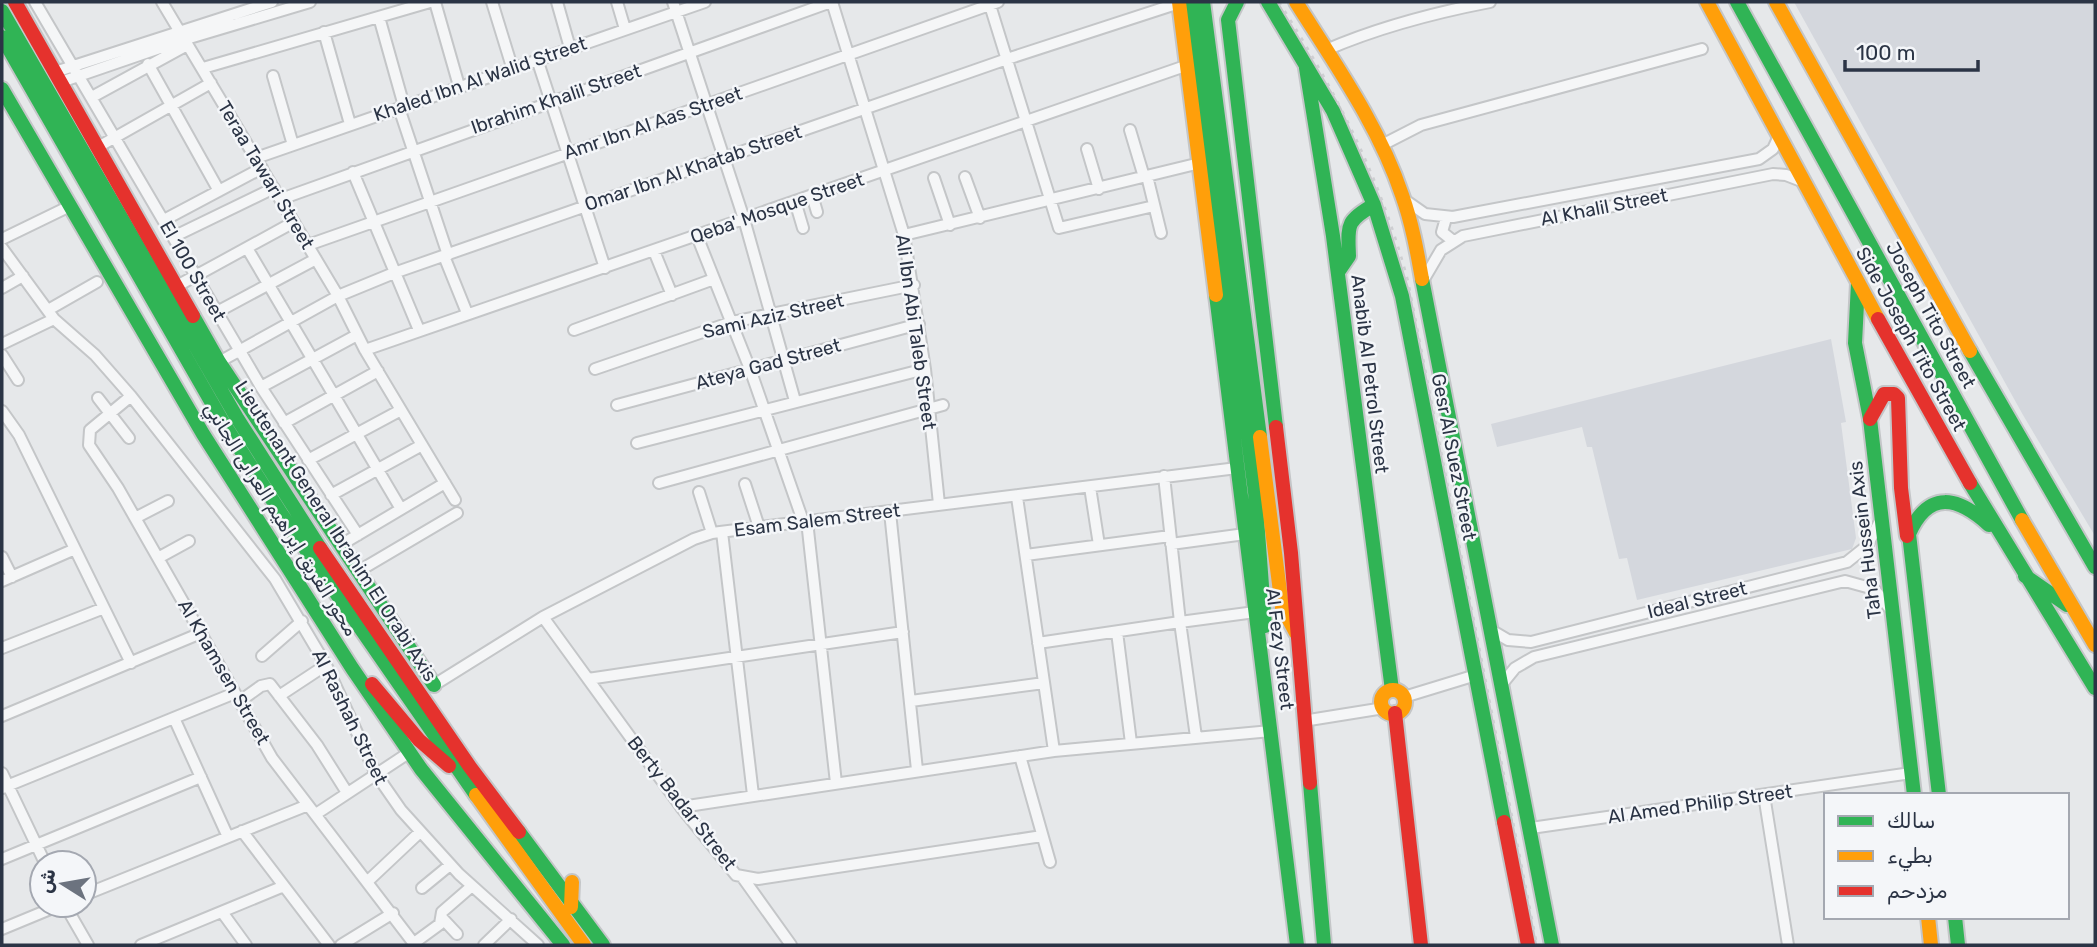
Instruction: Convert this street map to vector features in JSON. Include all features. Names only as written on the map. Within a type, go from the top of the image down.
[{"type":"main road","name":"محور الفريق إبراهيم العرابى الجانبي","points":[[15,2],[177,286],[214,365],[434,685]]},
{"type":"main road","points":[[1182,2],[1200,18],[1282,607],[1296,634]]},
{"type":"main road","name":"Al Fezy Street","points":[[1182,2],[1271,731]]},
{"type":"main road","points":[[1203,2],[1200,18],[1256,505],[1266,622],[1261,648]]},
{"type":"main road","points":[[1226,2],[1291,553],[1324,945]]},
{"type":"main road","points":[[1228,20],[1237,2]]},
{"type":"main road","name":"Gesr Al Suez Street","points":[[1268,2],[1334,111],[1374,205],[1402,296],[1528,945]]},
{"type":"main road","name":"Gesr Al Suez Street","points":[[1296,2],[1380,146],[1405,200],[1424,279],[1552,945]]},
{"type":"main road","name":"Side Joseph Tito Street","points":[[1707,2],[1858,283],[1997,531],[2095,688]]},
{"type":"main road","name":"Joseph Tito Street","points":[[1737,2],[2095,645]]},
{"type":"main road","name":"Joseph Tito Street","points":[[1776,2],[2021,443],[2095,567]]},
{"type":"main road","name":"Lieutenant General Ibrahim El Orabi Axis","points":[[2,12],[341,580],[470,767],[571,907],[603,945]]},
{"type":"main road","name":"Lieutenant General Ibrahim El Orabi Axis","points":[[2,37],[231,435],[282,515],[458,772],[584,945]]},
{"type":"main road","name":"Anabib Al Petrol Street","points":[[1306,63],[1398,694]]},
{"type":"main road","name":"محور الفريق إبراهيم العرابى الجانبي","points":[[2,89],[7,111],[70,206],[203,433],[352,667],[410,752],[563,945]]},
{"type":"main road","points":[[1338,272],[1349,257],[1349,221],[1355,213],[1374,205]]},
{"type":"main road","name":"Taha Hussein Axis","points":[[1858,283],[1855,343],[1871,419],[1914,793]]},
{"type":"main road","points":[[1871,419],[1884,394],[1894,394],[1898,398],[1901,488],[1939,793]]},
{"type":"main road","points":[[1908,545],[1912,524],[1918,515],[1936,504],[1947,502],[1967,506],[1997,531]]},
{"type":"main road","points":[[2025,576],[2074,611]]},
{"type":"main road","points":[[352,667],[388,701],[428,749],[458,772]]},
{"type":"main road","points":[[1389,711],[1404,708],[1398,694],[1382,699],[1389,711],[1421,945]]},
{"type":"main road","points":[[1271,731],[1297,945]]},
{"type":"main road","points":[[571,907],[572,882]]},
{"type":"main road","points":[[1928,919],[1931,945]]},
{"type":"main road","points":[[1955,919],[1958,945]]},
{"type":"street","name":"El 100 Street","points":[[36,2],[261,387],[358,535]]},
{"type":"street","name":"Teraa Tawari Street","points":[[162,2],[281,199],[338,296],[365,350],[455,500]]},
{"type":"street","points":[[92,97],[186,38],[272,2]]},
{"type":"street","points":[[58,77],[310,2]]},
{"type":"street","points":[[203,68],[432,2],[459,86]]},
{"type":"street","points":[[492,2],[512,67]]},
{"type":"street","points":[[557,2],[570,48]]},
{"type":"street","points":[[617,2],[625,29]]},
{"type":"street","name":"Khaled Ibn Al Walid Street","points":[[256,158],[625,29],[674,7],[705,2]]},
{"type":"street","name":"Ibrahim Khalil Street","points":[[281,199],[832,2]]},
{"type":"street","name":"Ali Ibn Abi Taleb Street","points":[[832,2],[904,235],[914,285],[925,369],[939,504]]},
{"type":"street","name":"Omar Ibn Al Khatab Street","points":[[214,365],[338,296],[394,273],[1007,59],[1182,2]]},
{"type":"street","points":[[1326,50],[1367,33],[1434,13],[1490,2]]},
{"type":"street","points":[[992,3],[1061,229],[1154,206]]},
{"type":"street","name":"Amr Ibn Al Aas Street","points":[[308,245],[992,3]]},
{"type":"street","points":[[674,7],[744,219],[795,401]]},
{"type":"street","points":[[379,17],[413,150],[467,313]]},
{"type":"street","points":[[324,32],[350,124]]},
{"type":"street","points":[[1380,146],[1421,125],[1702,49]]},
{"type":"street","points":[[537,59],[605,268]]},
{"type":"street","points":[[148,64],[219,191]]},
{"type":"street","name":"Qeba' Mosque Street","points":[[365,350],[1188,65]]},
{"type":"street","points":[[273,76],[293,145]]},
{"type":"street","points":[[98,147],[171,103],[211,83]]},
{"type":"street","points":[[1130,130],[1161,233]]},
{"type":"street","points":[[1760,176],[1763,168],[1759,159],[1773,149],[1779,136]]},
{"type":"street","points":[[1087,149],[1099,189]]},
{"type":"street","name":"Al Khalil Street","points":[[1446,218],[1759,159]]},
{"type":"street","points":[[904,235],[1051,202],[1200,163]]},
{"type":"street","points":[[164,220],[262,168]]},
{"type":"street","points":[[353,172],[419,330]]},
{"type":"street","name":"Al Khalil Street","points":[[1452,240],[1760,176],[1780,174],[1804,182]]},
{"type":"street","points":[[965,177],[980,218]]},
{"type":"street","points":[[934,178],[950,225]]},
{"type":"street","points":[[173,237],[274,188]]},
{"type":"street","points":[[812,195],[817,212]]},
{"type":"street","points":[[1405,200],[1424,214],[1446,218],[1442,232],[1452,240],[1436,257],[1424,279]]},
{"type":"street","points":[[795,201],[803,228]]},
{"type":"street","points":[[2,239],[70,206]]},
{"type":"street","points":[[177,286],[294,222]]},
{"type":"street","points":[[697,236],[750,369],[805,521],[836,783]]},
{"type":"street","name":"Al Rashah Street","points":[[2,248],[51,315],[95,355],[131,396],[290,600],[326,665],[376,774],[420,832],[450,865],[538,945]]},
{"type":"street","points":[[247,248],[401,509]]},
{"type":"street","points":[[654,251],[672,295]]},
{"type":"street","points":[[217,312],[316,259]]},
{"type":"street","points":[[2,288],[23,276]]},
{"type":"street","points":[[574,330],[714,279]]},
{"type":"street","points":[[2,344],[51,315],[97,282]]},
{"type":"street","name":"Sami Aziz Street","points":[[595,369],[732,322],[914,285]]},
{"type":"street","name":"Ateya Gad Street","points":[[617,405],[919,324]]},
{"type":"street","points":[[261,387],[357,335]]},
{"type":"street","points":[[2,355],[18,380]]},
{"type":"street","points":[[637,443],[925,369]]},
{"type":"street","points":[[284,423],[378,371]]},
{"type":"street","name":"Al Khamsen Street","points":[[131,396],[90,430],[87,440],[135,518],[272,758],[414,944]]},
{"type":"street","points":[[98,398],[129,438]]},
{"type":"street","points":[[659,483],[943,405]]},
{"type":"street","points":[[308,460],[401,410]]},
{"type":"street","points":[[2,411],[19,435],[131,663]]},
{"type":"street","points":[[331,495],[422,445]]},
{"type":"street","name":"Esam Salem Street","points":[[434,685],[543,617],[694,539],[717,532],[1237,468]]},
{"type":"street","points":[[1164,476],[1196,737]]},
{"type":"street","points":[[339,545],[445,483]]},
{"type":"street","points":[[745,484],[759,527]]},
{"type":"street","points":[[1090,486],[1099,545]]},
{"type":"street","points":[[699,492],[717,532],[753,795]]},
{"type":"street","points":[[1017,497],[1054,751]]},
{"type":"street","points":[[135,518],[169,501]]},
{"type":"street","points":[[890,512],[917,770]]},
{"type":"street","points":[[357,572],[457,513]]},
{"type":"street","name":"Ideal Street","points":[[1517,642],[1531,642],[1847,562],[1872,539],[1882,516]]},
{"type":"street","points":[[1026,555],[1099,545],[1245,534]]},
{"type":"street","points":[[158,558],[189,541]]},
{"type":"street","points":[[2,557],[7,579],[75,549]]},
{"type":"street","name":"Ideal Street","points":[[1502,684],[1520,664],[1534,657],[1845,581],[1874,589],[1893,612]]},
{"type":"street","points":[[2,648],[104,608]]},
{"type":"street","points":[[1038,643],[1255,612]]},
{"type":"street","name":"Berty Badar Street","points":[[543,617],[726,866],[743,878],[1042,836]]},
{"type":"street","points":[[262,656],[302,621]]},
{"type":"street","points":[[1491,630],[1517,642],[1520,664]]},
{"type":"street","points":[[588,679],[903,632]]},
{"type":"street","points":[[1116,632],[1131,743]]},
{"type":"street","points":[[2,716],[201,633]]},
{"type":"street","points":[[279,696],[326,665]]},
{"type":"street","points":[[1398,694],[1476,675]]},
{"type":"street","points":[[911,701],[1044,682]]},
{"type":"street","points":[[5,787],[265,684],[273,687],[317,745],[346,791]]},
{"type":"street","points":[[1303,720],[1389,711]]},
{"type":"street","points":[[174,718],[228,837]]},
{"type":"street","name":"Al Fezy Street","points":[[681,807],[1054,751],[1271,731]]},
{"type":"street","points":[[316,814],[346,791],[410,752]]},
{"type":"street","points":[[1020,756],[1050,862]]},
{"type":"street","points":[[2,773],[5,787],[38,849]]},
{"type":"street","name":"Al Amed Philip Street","points":[[1531,828],[1911,773]]},
{"type":"street","points":[[2,859],[201,777]]},
{"type":"street","points":[[1764,795],[1788,945]]},
{"type":"street","points":[[98,889],[308,805]]},
{"type":"street","points":[[242,831],[329,945]]},
{"type":"street","points":[[368,881],[420,832]]},
{"type":"street","points":[[422,888],[450,865]]},
{"type":"street","points":[[743,878],[791,945]]},
{"type":"street","points":[[141,945],[164,941],[222,912],[284,886]]},
{"type":"street","points":[[457,934],[443,919],[442,912],[472,886]]},
{"type":"street","points":[[222,912],[246,945]]},
{"type":"street","points":[[341,945],[393,914]]},
{"type":"street","points":[[2,929],[28,919]]},
{"type":"street","points":[[71,919],[88,945]]},
{"type":"street","points":[[414,944],[443,919]]},
{"type":"street","points":[[484,945],[511,919]]},
{"type":"shaded area","points":[[1794,2],[2095,2],[2095,536],[2023,415]]},
{"type":"shaded area","points":[[1831,339],[1846,422],[1841,423],[1856,538],[1852,549],[1637,600],[1627,558],[1619,559],[1592,447],[1587,447],[1582,427],[1497,447],[1491,424]]},
{"type":"railway","points":[[1279,2],[1320,69],[1355,136],[1384,206],[1408,281],[1537,945]]},
{"type":"traffic: fast","points":[[1191,2],[1255,492],[1265,626]]},
{"type":"traffic: fast","points":[[1203,2],[1260,437]]},
{"type":"traffic: fast","points":[[1237,2],[1228,20],[1276,427]]},
{"type":"traffic: fast","points":[[1268,2],[1333,111],[1374,205],[1402,296],[1504,822]]},
{"type":"traffic: fast","points":[[1737,2],[2022,520]]},
{"type":"traffic: fast","points":[[2,11],[237,418],[320,548]]},
{"type":"traffic: fast","points":[[2,37],[224,424],[282,515],[476,795]]},
{"type":"traffic: fast","points":[[1306,68],[1333,236],[1392,690]]},
{"type":"traffic: fast","points":[[2,89],[203,434],[352,668],[421,769],[563,945]]},
{"type":"traffic: fast","points":[[1338,272],[1349,256],[1350,225],[1374,205]]},
{"type":"traffic: fast","points":[[1422,279],[1552,945]]},
{"type":"traffic: fast","points":[[1858,283],[1855,343],[1870,419],[1914,793]]},
{"type":"traffic: fast","points":[[1216,295],[1297,945]]},
{"type":"traffic: fast","points":[[193,316],[219,362],[434,685]]},
{"type":"traffic: fast","points":[[1970,351],[2095,567]]},
{"type":"traffic: fast","points":[[1970,483],[2095,688]]},
{"type":"traffic: fast","points":[[1939,793],[1909,534],[1926,510],[1945,502],[1966,508],[1989,525]]},
{"type":"traffic: fast","points":[[2025,576],[2067,605]]},
{"type":"traffic: fast","points":[[1310,783],[1324,945]]},
{"type":"traffic: fast","points":[[519,832],[603,945]]},
{"type":"traffic: fast","points":[[1955,919],[1958,945]]},
{"type":"traffic: slow","points":[[1179,2],[1216,295]]},
{"type":"traffic: slow","points":[[1296,2],[1355,96],[1381,144],[1406,206],[1422,279]]},
{"type":"traffic: slow","points":[[1707,2],[1878,319]]},
{"type":"traffic: slow","points":[[1776,2],[1970,351]]},
{"type":"traffic: slow","points":[[1260,437],[1282,607],[1296,633]]},
{"type":"traffic: slow","points":[[2022,520],[2095,645]]},
{"type":"traffic: slow","points":[[1393,690],[1404,697],[1405,702],[1398,713],[1393,714],[1382,707],[1381,702],[1388,691],[1393,690]]},
{"type":"traffic: slow","points":[[476,795],[584,945]]},
{"type":"traffic: slow","points":[[571,907],[572,882]]},
{"type":"traffic: slow","points":[[1928,919],[1931,945]]},
{"type":"traffic: jam","points":[[15,2],[193,316]]},
{"type":"traffic: jam","points":[[1878,319],[1970,483]]},
{"type":"traffic: jam","points":[[1870,419],[1884,394],[1894,394],[1898,398],[1901,488],[1907,536]]},
{"type":"traffic: jam","points":[[1276,427],[1291,553],[1310,783]]},
{"type":"traffic: jam","points":[[320,548],[470,767],[519,832]]},
{"type":"traffic: jam","points":[[372,684],[419,740],[449,766]]},
{"type":"traffic: jam","points":[[1395,713],[1421,945]]},
{"type":"traffic: jam","points":[[1504,822],[1528,945]]}]
